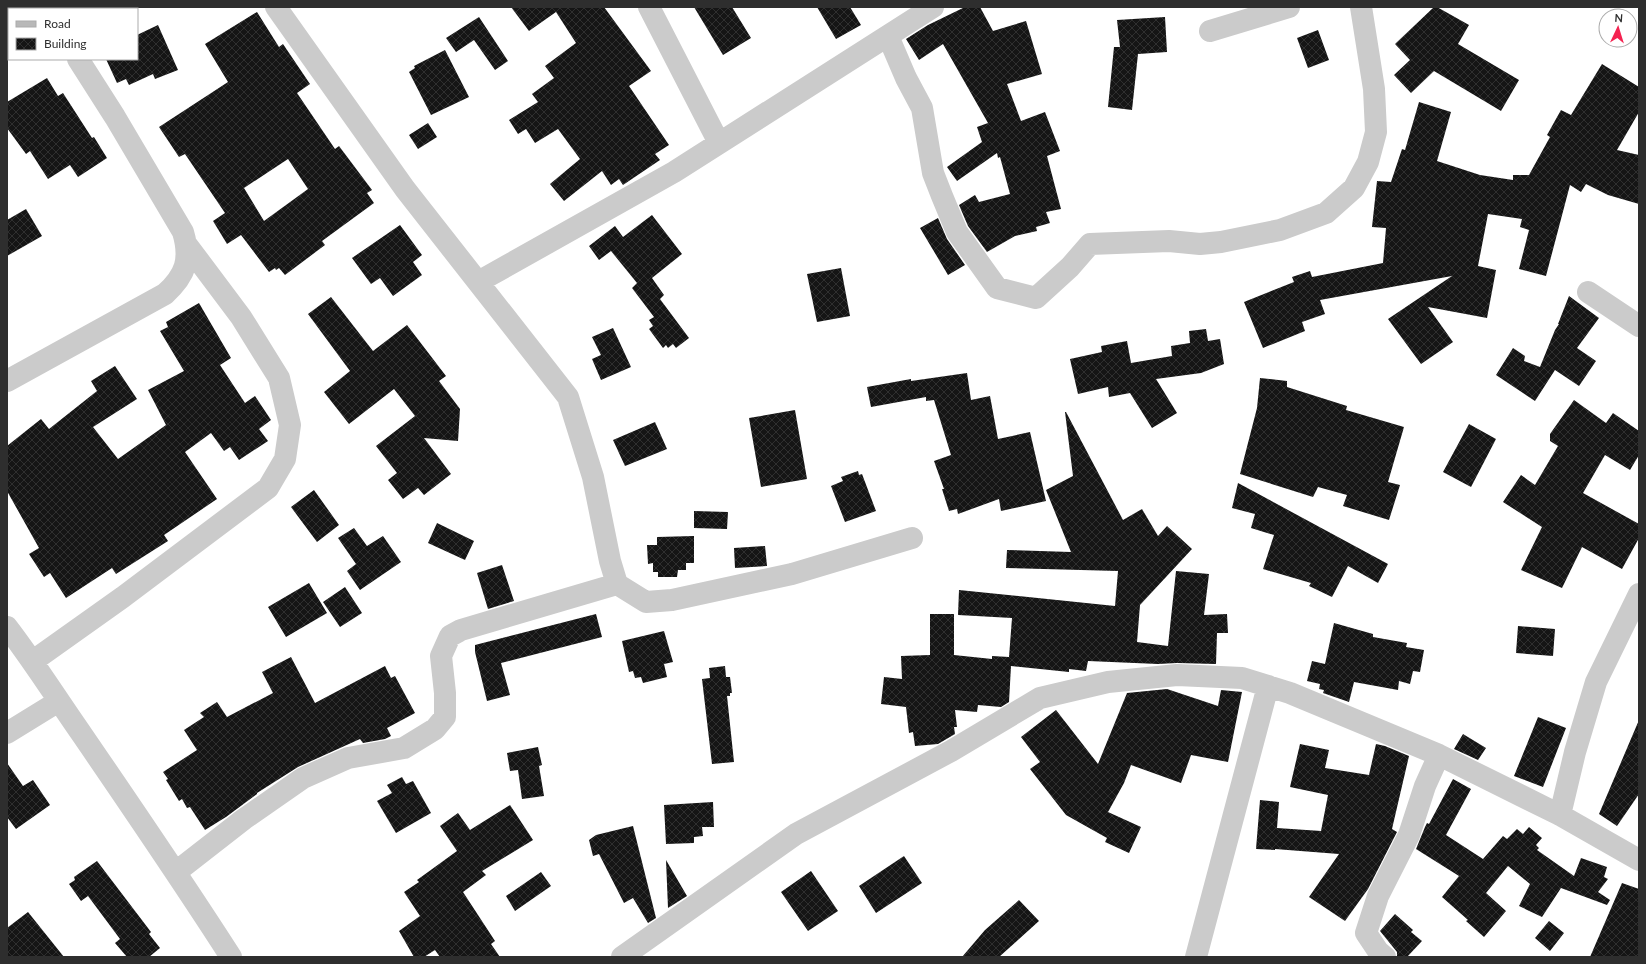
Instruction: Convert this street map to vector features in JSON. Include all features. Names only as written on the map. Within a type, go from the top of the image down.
[{"type":"street","points":[[276,7],[405,189],[568,397],[593,477],[610,561],[617,584],[646,602],[672,600],[792,574],[912,538]]},
{"type":"street","points":[[649,7],[719,142]]},
{"type":"street","points":[[478,282],[674,172],[933,7]]},
{"type":"street","points":[[1210,31],[1289,7]]},
{"type":"street","points":[[888,36],[906,78],[922,108],[933,173],[958,232],[997,288],[1036,298],[1070,267],[1090,244],[1168,241],[1200,244],[1221,242],[1280,230],[1326,213],[1343,198],[1354,188],[1368,162],[1376,132],[1374,89],[1361,7]]},
{"type":"street","points":[[7,381],[165,294],[176,285],[183,273],[187,259],[187,245],[183,232],[115,117],[79,60]]},
{"type":"street","points":[[33,661],[129,593],[268,488],[284,460],[290,425],[279,378],[241,317],[187,245]]},
{"type":"street","points":[[1588,292],[1639,326]]},
{"type":"street","points":[[176,872],[244,819],[303,778],[348,758],[404,748],[435,729],[445,717],[445,693],[441,656],[450,636],[461,630],[617,584]]},
{"type":"street","points":[[1560,815],[1575,752],[1596,682],[1639,594]]},
{"type":"street","points":[[7,627],[33,661],[176,872],[231,957]]},
{"type":"street","points":[[631,955],[796,834],[951,751],[1040,698],[1108,682],[1177,674],[1242,678],[1290,693],[1439,755],[1560,815],[1639,860]]},
{"type":"street","points":[[1196,957],[1268,686]]},
{"type":"street","points":[[7,732],[59,701]]},
{"type":"street","points":[[1385,957],[1378,951],[1366,933],[1368,925],[1378,896],[1409,835],[1424,786],[1439,755]]},
{"type":"building","points":[[511,7],[604,7],[651,71],[629,86],[669,145],[655,154],[660,160],[623,185],[619,179],[611,185],[602,171],[564,201],[550,184],[580,159],[558,129],[535,143],[526,129],[518,134],[509,120],[538,102],[532,94],[554,78],[545,66],[576,43],[556,12],[529,31]]},
{"type":"building","points":[[694,7],[732,7],[751,38],[723,55]]},
{"type":"building","points":[[817,7],[850,7],[861,25],[836,39]]},
{"type":"building","points":[[965,7],[980,7],[993,31],[1026,21],[1042,74],[1007,84],[1021,121],[1045,112],[1060,151],[1047,156],[1061,209],[1046,212],[1050,223],[1036,227],[1037,231],[1015,236],[987,252],[968,226],[959,205],[975,195],[979,202],[1010,194],[1000,157],[998,158],[997,153],[957,181],[947,167],[982,142],[977,127],[988,123],[943,44],[919,60],[906,39],[928,25]]},
{"type":"building","points":[[1434,7],[1437,7],[1469,25],[1458,44],[1519,80],[1501,111],[1434,71],[1411,93],[1394,75],[1410,60],[1395,44]]},
{"type":"building","points":[[257,12],[279,47],[283,44],[310,84],[297,93],[335,149],[339,146],[372,190],[367,193],[374,203],[322,241],[325,245],[285,275],[279,268],[276,270],[275,268],[269,272],[241,235],[227,244],[213,221],[225,213],[185,154],[179,157],[159,127],[228,82],[205,44]],"holes":[[[288,159],[308,189],[264,221],[244,188]]]},
{"type":"building","points":[[479,17],[508,61],[495,70],[474,40],[456,52],[446,38]]},
{"type":"building","points":[[1165,17],[1167,52],[1138,54],[1132,110],[1108,107],[1114,47],[1120,47],[1117,20]]},
{"type":"building","points":[[158,25],[178,70],[155,79],[153,74],[129,85],[126,79],[117,83],[106,60],[138,60],[138,35]]},
{"type":"building","points":[[1318,30],[1329,60],[1308,68],[1297,38]]},
{"type":"building","points":[[445,50],[469,97],[431,115],[409,72],[415,68],[414,66]]},
{"type":"building","points":[[1602,64],[1639,87],[1639,112],[1617,150],[1639,155],[1639,204],[1608,195],[1586,184],[1581,192],[1570,185],[1546,276],[1519,269],[1529,230],[1520,227],[1522,219],[1488,214],[1478,266],[1496,270],[1487,318],[1428,307],[1453,342],[1421,364],[1388,319],[1452,276],[1320,300],[1325,314],[1302,322],[1305,331],[1263,348],[1244,302],[1294,282],[1292,277],[1310,271],[1312,277],[1383,263],[1386,228],[1372,227],[1377,181],[1391,182],[1402,149],[1405,150],[1419,102],[1451,112],[1437,161],[1480,175],[1513,180],[1513,175],[1529,175],[1550,137],[1547,135],[1561,110],[1571,115]]},
{"type":"building","points":[[47,78],[58,96],[63,93],[92,138],[94,137],[107,158],[78,177],[70,165],[48,179],[30,151],[26,154],[7,128],[7,102]]},
{"type":"building","points":[[428,123],[437,137],[418,149],[409,135]]},
{"type":"building","points":[[26,209],[42,236],[7,256],[7,220]]},
{"type":"building","points":[[652,215],[682,254],[652,278],[664,295],[660,299],[689,338],[676,348],[673,344],[668,348],[666,345],[663,348],[649,329],[653,326],[649,320],[654,317],[632,288],[637,283],[611,251],[599,260],[589,246],[615,226],[623,237]]},
{"type":"building","points":[[938,218],[947,239],[965,265],[948,275],[920,228]]},
{"type":"building","points":[[400,225],[422,255],[413,262],[422,275],[393,296],[380,278],[371,284],[352,258]]},
{"type":"building","points":[[841,268],[850,316],[817,322],[807,274]]},
{"type":"building","points":[[1569,296],[1599,318],[1577,348],[1596,361],[1579,386],[1555,370],[1535,401],[1496,375],[1513,348],[1525,356],[1524,361],[1540,367],[1555,330],[1559,324]]},
{"type":"building","points":[[331,297],[373,351],[407,325],[446,376],[439,381],[460,409],[458,441],[424,438],[451,474],[424,495],[418,488],[403,499],[388,480],[397,473],[376,446],[415,416],[394,389],[349,424],[324,392],[350,371],[308,314]]},
{"type":"building","points":[[199,303],[231,358],[220,365],[245,403],[255,396],[271,420],[259,429],[268,441],[239,460],[230,447],[224,451],[211,433],[185,452],[217,499],[164,535],[168,541],[116,574],[112,568],[66,598],[50,573],[44,577],[29,554],[39,548],[7,491],[7,446],[41,419],[49,429],[97,391],[91,381],[115,366],[137,399],[93,427],[118,459],[166,425],[148,390],[184,371],[160,331],[168,327],[166,322]]},
{"type":"building","points":[[613,328],[631,367],[601,380],[592,359],[601,355],[592,337]]},
{"type":"building","points":[[1206,329],[1208,341],[1220,339],[1224,364],[1201,373],[1156,379],[1177,413],[1152,428],[1130,393],[1109,397],[1108,387],[1078,394],[1070,359],[1102,352],[1101,346],[1127,341],[1131,363],[1172,356],[1171,346],[1190,343],[1189,331]]},
{"type":"building","points":[[967,373],[971,400],[990,396],[998,439],[1030,432],[1046,501],[1001,511],[999,499],[958,514],[957,509],[949,511],[942,489],[944,489],[934,461],[951,455],[934,400],[926,401],[926,397],[871,407],[867,387],[911,379],[911,381]]},
{"type":"building","points":[[1260,378],[1287,381],[1287,387],[1347,406],[1346,410],[1404,427],[1388,482],[1400,485],[1389,520],[1343,506],[1347,495],[1318,487],[1313,497],[1240,474],[1257,408]]},
{"type":"building","points":[[1574,400],[1606,423],[1613,413],[1639,431],[1639,455],[1630,470],[1605,455],[1583,493],[1639,524],[1639,538],[1622,569],[1582,547],[1562,588],[1521,570],[1542,527],[1503,502],[1521,475],[1535,485],[1558,446],[1550,441],[1550,434]]},
{"type":"building","points":[[795,410],[807,479],[761,487],[749,418]]},
{"type":"building","points":[[1065,412],[1123,520],[1142,509],[1158,536],[1167,526],[1192,549],[1140,605],[1137,642],[1168,646],[1176,571],[1209,574],[1204,615],[1227,614],[1228,633],[1217,633],[1216,664],[1158,664],[1088,661],[1086,671],[1069,669],[1069,672],[1011,666],[1009,702],[1001,707],[978,705],[977,712],[955,710],[957,727],[954,727],[955,734],[938,744],[915,746],[913,732],[909,733],[906,707],[881,704],[884,677],[902,679],[901,656],[930,655],[930,614],[954,614],[954,655],[992,659],[992,656],[1009,657],[1012,618],[958,615],[959,590],[1115,606],[1118,571],[1006,568],[1007,550],[1071,552],[1046,490],[1073,476]]},
{"type":"building","points":[[655,422],[667,449],[625,466],[613,440]]},
{"type":"building","points":[[1469,424],[1496,439],[1471,487],[1443,472]]},
{"type":"building","points":[[858,471],[859,475],[862,474],[876,511],[845,522],[831,486],[843,481],[841,477]]},
{"type":"building","points":[[1238,483],[1388,564],[1378,583],[1348,566],[1332,597],[1309,586],[1311,583],[1263,569],[1274,535],[1251,528],[1255,514],[1232,508]]},
{"type":"building","points":[[314,490],[339,525],[317,542],[291,507]]},
{"type":"building","points":[[694,511],[728,512],[727,529],[694,528]]},
{"type":"building","points":[[437,523],[474,541],[465,560],[428,543]]},
{"type":"building","points":[[354,528],[367,546],[383,536],[401,562],[360,590],[347,571],[356,564],[338,538]]},
{"type":"building","points":[[694,536],[694,563],[686,563],[686,570],[678,570],[677,577],[658,577],[658,572],[653,572],[653,563],[648,564],[647,545],[657,545],[657,537]]},
{"type":"building","points":[[765,546],[767,566],[735,568],[734,548]]},
{"type":"building","points":[[502,565],[514,601],[488,609],[477,573]]},
{"type":"building","points":[[309,583],[327,613],[286,637],[268,607]]},
{"type":"building","points":[[345,587],[362,613],[340,627],[323,602]]},
{"type":"building","points":[[596,614],[602,637],[501,663],[510,695],[487,701],[475,652],[475,645]]},
{"type":"building","points":[[1334,623],[1373,634],[1373,637],[1407,643],[1406,647],[1424,650],[1420,672],[1413,671],[1410,684],[1399,681],[1398,690],[1354,682],[1349,702],[1323,693],[1324,690],[1319,689],[1320,684],[1307,681],[1312,661],[1325,664]]},
{"type":"building","points":[[1518,626],[1555,629],[1553,656],[1516,653]]},
{"type":"building","points":[[664,631],[673,662],[664,664],[667,677],[643,683],[641,677],[635,678],[633,671],[629,672],[622,641]]},
{"type":"building","points":[[291,657],[315,703],[385,666],[391,678],[395,676],[415,713],[387,728],[391,736],[385,739],[363,743],[360,739],[298,767],[257,793],[226,817],[205,830],[190,807],[187,808],[182,799],[179,801],[166,780],[168,779],[163,772],[197,750],[184,730],[204,717],[200,713],[217,702],[227,717],[273,693],[262,672]]},
{"type":"building","points":[[725,666],[726,677],[730,677],[732,693],[730,693],[730,696],[727,696],[734,762],[712,764],[702,679],[710,678],[709,668]]},
{"type":"building","points":[[1167,689],[1218,706],[1221,690],[1242,692],[1228,762],[1191,755],[1181,783],[1131,765],[1124,783],[1108,812],[1141,827],[1129,853],[1105,842],[1107,838],[1066,815],[1030,769],[1040,762],[1021,737],[1056,710],[1098,764],[1127,693]]},
{"type":"building","points":[[1538,717],[1566,728],[1543,787],[1514,776]]},
{"type":"building","points":[[1639,720],[1639,794],[1617,826],[1599,814]]},
{"type":"building","points":[[1463,734],[1486,748],[1478,760],[1454,749]]},
{"type":"building","points":[[1300,744],[1329,750],[1325,768],[1369,775],[1376,744],[1409,756],[1392,829],[1397,832],[1368,889],[1345,921],[1309,897],[1339,854],[1256,849],[1260,800],[1279,802],[1277,828],[1321,831],[1328,795],[1290,787]]},
{"type":"building","points":[[538,747],[542,765],[539,766],[544,796],[522,799],[518,770],[510,771],[507,753]]},
{"type":"building","points":[[7,763],[23,786],[33,780],[50,805],[16,829],[7,817]]},
{"type":"building","points":[[402,777],[406,784],[413,781],[431,813],[396,833],[377,801],[392,793],[387,785]]},
{"type":"building","points":[[1453,779],[1471,789],[1446,835],[1483,859],[1503,836],[1507,839],[1517,829],[1523,834],[1529,827],[1542,838],[1536,845],[1539,848],[1537,850],[1574,876],[1581,858],[1607,867],[1604,877],[1608,879],[1598,892],[1610,900],[1607,905],[1561,888],[1542,917],[1519,906],[1530,884],[1508,866],[1486,893],[1506,911],[1484,937],[1466,921],[1468,920],[1442,897],[1459,876],[1416,849],[1427,823],[1429,824]]},
{"type":"building","points":[[713,802],[714,827],[702,827],[703,836],[694,837],[694,843],[666,844],[664,805]]},
{"type":"building","points":[[510,805],[533,840],[482,871],[486,875],[463,892],[495,941],[491,944],[500,957],[440,957],[435,950],[424,957],[414,957],[399,931],[420,916],[404,892],[419,882],[417,880],[457,851],[440,826],[458,813],[470,830]]},
{"type":"building","points":[[633,826],[656,918],[648,923],[633,898],[624,903],[599,854],[593,856],[589,840],[596,835]]},
{"type":"building","points":[[904,856],[922,883],[876,913],[859,886]]},
{"type":"building","points":[[666,860],[687,896],[668,908]]},
{"type":"building","points":[[97,861],[151,932],[149,934],[160,948],[149,957],[127,957],[115,943],[120,939],[88,896],[81,901],[69,884],[75,880],[74,877]]},
{"type":"building","points":[[811,871],[838,911],[808,931],[781,892]]},
{"type":"building","points":[[541,872],[551,886],[515,911],[506,896]]},
{"type":"building","points":[[1622,883],[1639,889],[1639,957],[1590,957]]},
{"type":"building","points":[[1019,900],[1039,921],[999,957],[962,957],[985,930]]},
{"type":"building","points":[[28,912],[64,957],[7,957],[7,928]]},
{"type":"building","points":[[1395,914],[1413,930],[1411,932],[1422,941],[1407,957],[1397,957],[1397,952],[1380,931]]},
{"type":"building","points":[[1549,921],[1564,933],[1550,951],[1535,938]]}]
